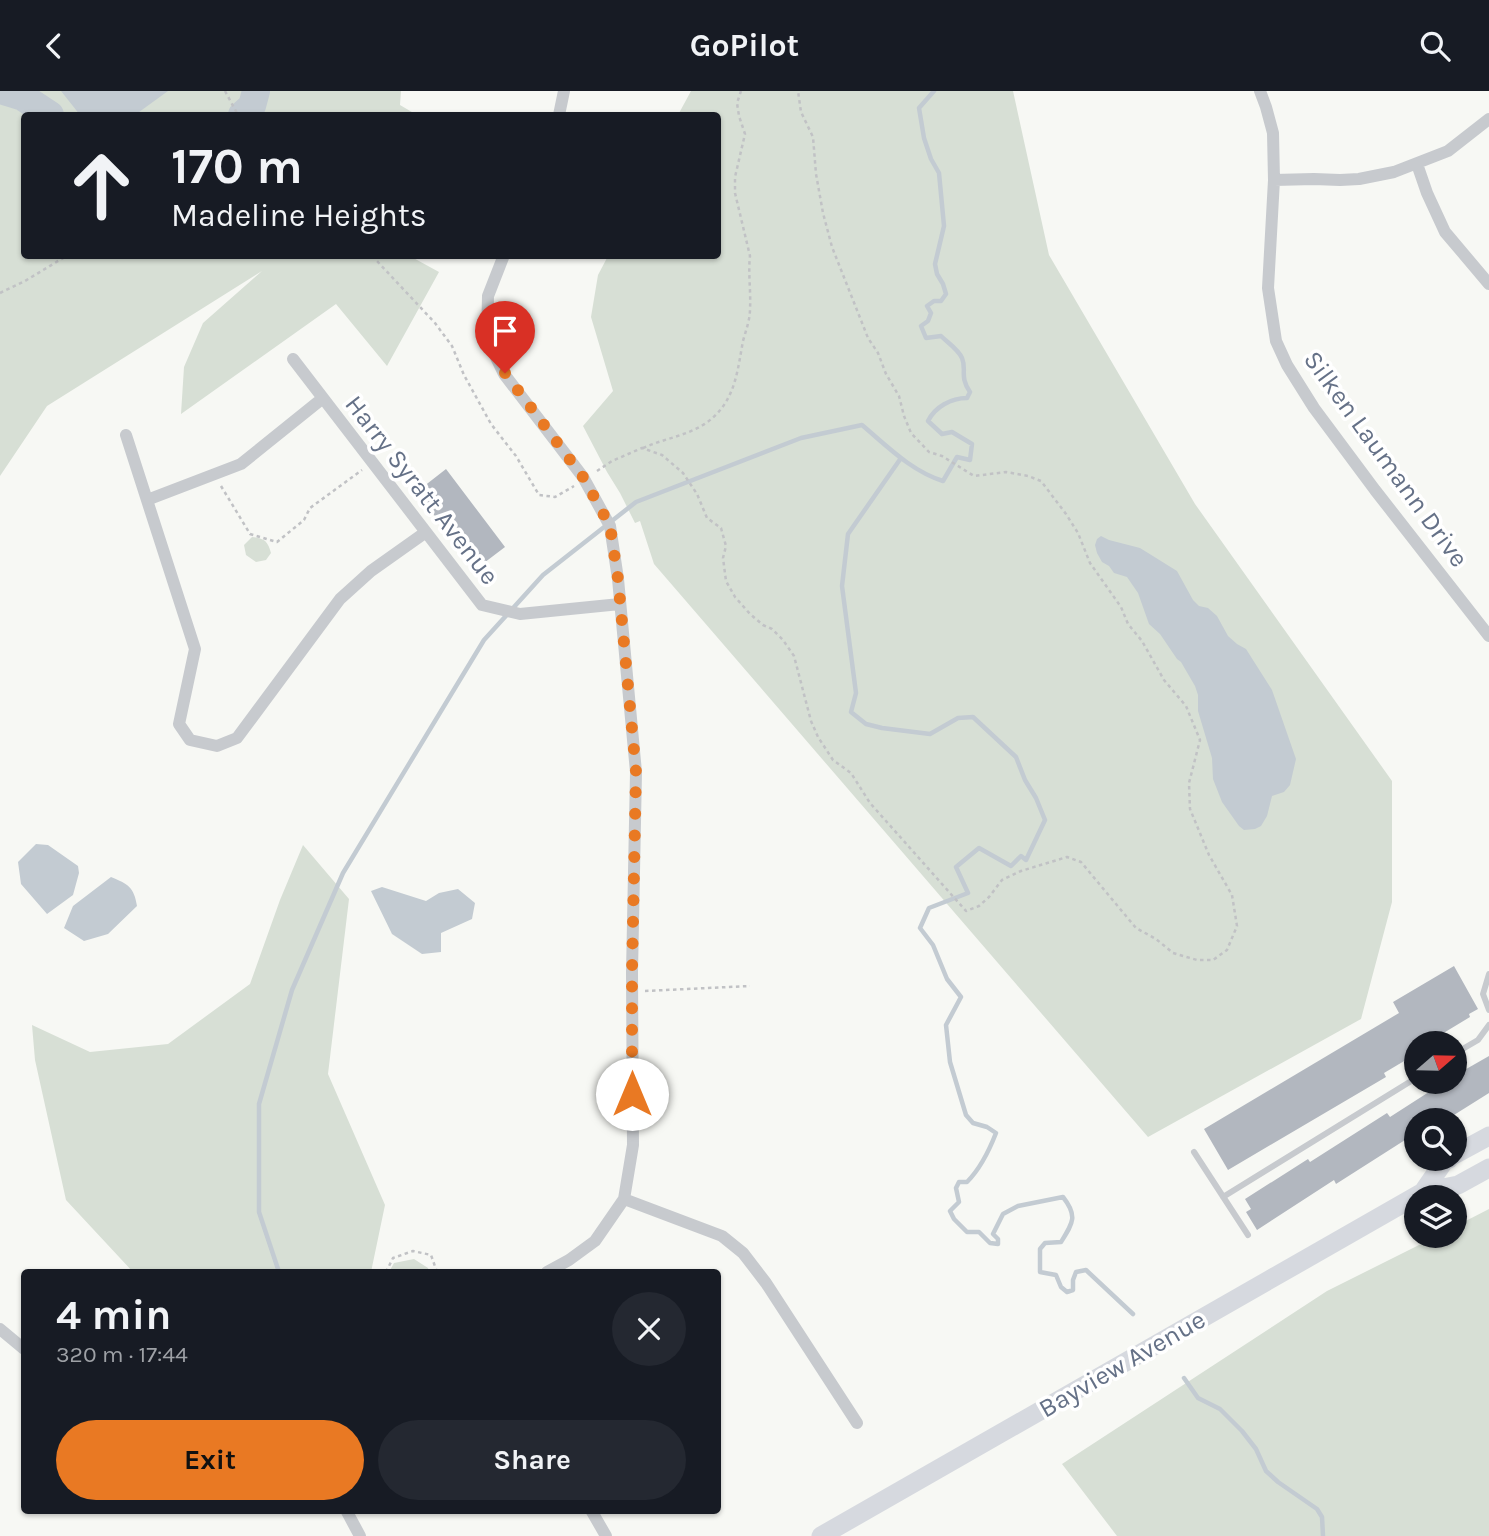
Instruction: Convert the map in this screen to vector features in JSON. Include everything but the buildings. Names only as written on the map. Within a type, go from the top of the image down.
[{"type":"main road","points":[[1467,1148],[1489,1136]]},
{"type":"main road","name":"Bayview Avenue","points":[[1458,1185],[1489,1168]]},
{"type":"main road","name":"Bayview Avenue","points":[[821,1536],[1404,1203]]},
{"type":"street","points":[[560,112],[564,91]]},
{"type":"street","name":"Silken Laumann Drive","points":[[1260,91],[1273,132],[1274,180],[1268,288],[1276,341],[1287,365],[1314,408],[1489,636]]},
{"type":"street","points":[[1274,180],[1359,179],[1394,172],[1448,151],[1489,119]]},
{"type":"street","points":[[1417,164],[1445,232],[1489,284]]},
{"type":"street","points":[[502,259],[488,296],[487,339],[505,373],[583,477],[610,526],[636,772],[632,991],[633,1145],[624,1199],[595,1241],[552,1269]]},
{"type":"street","name":"Harry Syratt Avenue","points":[[293,359],[482,605],[520,614],[620,604]]},
{"type":"street","points":[[147,500],[241,464],[323,398]]},
{"type":"street","points":[[126,435],[195,649],[179,724],[190,740],[217,745],[237,738],[340,599],[372,571],[426,532]]},
{"type":"street","points":[[624,1199],[722,1235],[743,1253],[766,1283],[857,1423]]},
{"type":"street","points":[[0,1329],[21,1346]]},
{"type":"street","points":[[348,1514],[360,1536]]},
{"type":"street","points":[[593,1514],[606,1536]]},
{"type":"lane","points":[[1489,974],[1483,994],[1489,1010]]},
{"type":"lane","points":[[1467,1046],[1478,1040],[1489,1025]]},
{"type":"lane","points":[[1223,1197],[1404,1085]]},
{"type":"lane","points":[[1194,1152],[1248,1235]]},
{"type":"path","points":[[225,91],[237,112]]},
{"type":"path","points":[[642,448],[689,432],[711,419],[730,396],[737,376],[750,311],[751,288],[750,256],[735,193],[735,177],[745,134],[737,103],[741,91]]},
{"type":"path","points":[[683,473],[707,517],[721,528],[726,546],[723,558],[726,581],[735,597],[750,614],[772,629],[794,656],[811,721],[818,737],[833,760],[851,772],[870,803],[966,911],[979,906],[1002,880],[1021,871],[1067,857],[1081,862],[1136,928],[1173,953],[1197,960],[1213,960],[1227,950],[1237,926],[1232,895],[1209,855],[1190,809],[1189,783],[1200,740],[1186,706],[1164,680],[1142,641],[1128,624],[1121,607],[1090,563],[1066,514],[1041,481],[1006,472],[974,476],[942,456],[929,452],[911,433],[899,395],[868,338],[832,247],[822,213],[813,137],[801,112],[798,91]]},
{"type":"path","points":[[0,293],[61,259]]},
{"type":"path","points":[[214,474],[250,534],[277,542],[304,520],[310,508],[372,462]]},
{"type":"path","points":[[632,991],[750,986]]},
{"type":"path","points":[[388,1269],[393,1258],[413,1251],[431,1255],[436,1269]]},
{"type":"shaded area","points":[[0,91],[401,91],[400,105],[412,112],[21,112],[21,259],[415,259],[439,272],[387,366],[336,304],[181,414],[184,367],[203,323],[262,271],[47,406],[0,476]]},
{"type":"shaded area","points":[[61,91],[168,91],[139,112],[78,112]]},
{"type":"shaded area","points":[[691,91],[1013,91],[1049,255],[1195,504],[1392,781],[1392,902],[1361,1019],[1148,1137],[654,564],[640,521],[635,523],[583,426],[613,391],[591,317],[598,275],[606,259],[721,259],[721,112],[680,112]]},
{"type":"shaded area","points":[[1101,536],[1140,548],[1177,571],[1193,600],[1217,616],[1228,636],[1246,649],[1272,690],[1296,759],[1290,785],[1284,792],[1272,796],[1267,816],[1261,826],[1244,830],[1222,802],[1213,779],[1212,758],[1198,711],[1195,686],[1181,662],[1149,624],[1138,593],[1127,577],[1114,573],[1102,562],[1095,545]]},
{"type":"shaded area","points":[[252,537],[265,541],[271,553],[266,560],[256,562],[246,555],[244,545]]},
{"type":"shaded area","points":[[36,844],[48,845],[78,866],[79,873],[73,895],[47,914],[21,884],[18,862]]},
{"type":"shaded area","points":[[303,845],[349,899],[328,1074],[385,1205],[372,1269],[130,1269],[66,1200],[35,1060],[32,1025],[90,1052],[168,1044],[250,984]]},
{"type":"shaded area","points":[[111,877],[129,887],[137,906],[108,934],[84,941],[64,928],[73,906]]},
{"type":"shaded area","points":[[382,887],[426,901],[439,893],[458,889],[475,903],[472,919],[441,933],[441,952],[422,954],[392,934],[371,891]]},
{"type":"shaded area","points":[[1489,1209],[1489,1536],[1117,1536],[1062,1464],[1327,1291],[1413,1248],[1467,1248],[1467,1220]]},
{"type":"shaded area","points":[[414,1259],[428,1269],[391,1269],[394,1263]]},
{"type":"waterway","points":[[4,91],[23,97],[46,112]]},
{"type":"waterway","points":[[245,112],[252,106],[256,91]]},
{"type":"waterway","points":[[278,1269],[259,1212],[259,1104],[292,990],[343,873],[484,640],[543,575],[636,502],[801,438],[862,425],[920,471],[943,481],[957,457],[970,460],[972,444],[952,432],[942,434],[928,421],[944,404],[967,398],[970,392],[965,382],[962,358],[958,352],[941,336],[926,338],[921,326],[928,321],[931,313],[927,306],[934,301],[941,301],[946,294],[935,264],[944,226],[939,173],[924,138],[919,108],[934,91]]},
{"type":"waterway","points":[[901,458],[848,534],[842,586],[856,693],[851,712],[866,724],[930,734],[958,718],[973,717],[1016,757],[1045,820],[1026,860],[1021,856],[1011,866],[979,848],[956,867],[968,893],[929,908],[920,928],[933,945],[947,979],[961,997],[946,1025],[950,1062],[966,1115],[973,1123],[996,1133],[976,1171],[967,1182],[959,1182],[956,1188],[959,1202],[950,1211],[967,1232],[979,1232],[990,1243],[998,1244],[998,1239],[993,1234],[1003,1214],[1018,1206],[1063,1197],[1071,1209],[1071,1224],[1061,1242],[1045,1243],[1040,1249],[1040,1272],[1056,1275],[1061,1287],[1067,1292],[1073,1290],[1076,1272],[1086,1270],[1133,1314]]},
{"type":"waterway","points":[[1184,1378],[1198,1398],[1220,1409],[1242,1431],[1256,1449],[1266,1471],[1317,1509],[1322,1517],[1323,1536]]},
{"type":"route","points":[[505,373],[583,477],[610,526],[618,579],[636,772],[632,1094]]}]
